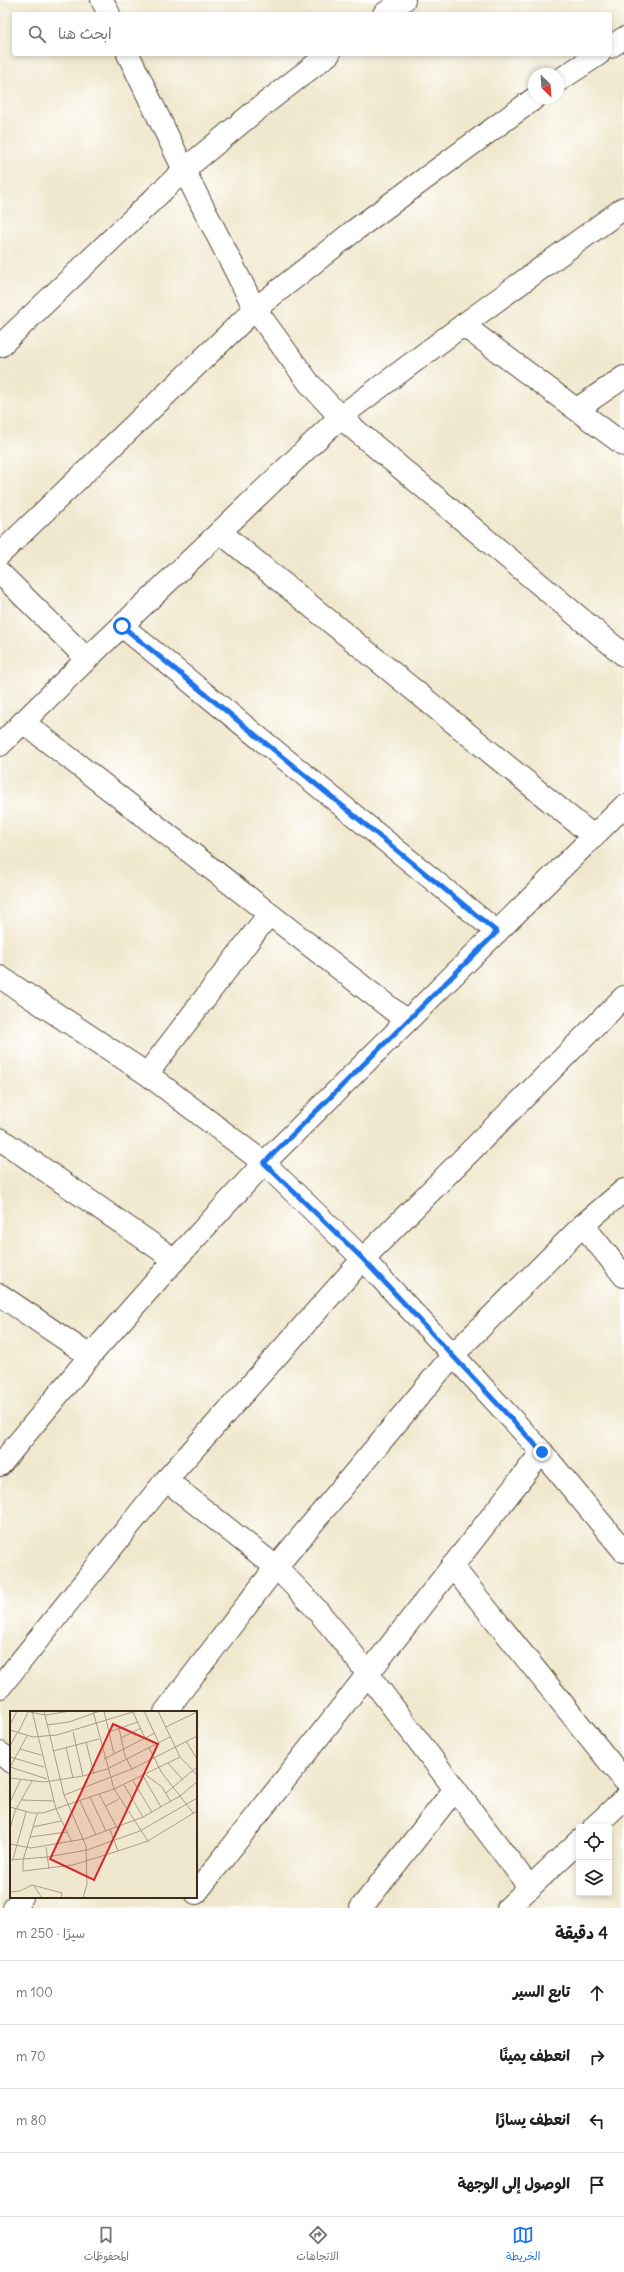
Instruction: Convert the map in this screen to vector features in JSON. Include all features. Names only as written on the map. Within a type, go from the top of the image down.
[{"type":"street","points":[[102,0],[108,12]]},
{"type":"street","points":[[387,12],[404,0]]},
{"type":"street","points":[[612,46],[624,38]]},
{"type":"street","points":[[129,56],[184,170],[255,309],[304,377],[340,417],[624,655]]},
{"type":"street","points":[[0,346],[184,170],[254,112],[326,56]]},
{"type":"street","points":[[564,78],[596,56]]},
{"type":"street","points":[[0,554],[255,309],[354,230],[528,103]]},
{"type":"street","points":[[0,745],[87,659],[340,417],[462,325],[624,208]]},
{"type":"street","points":[[462,325],[624,445]]},
{"type":"street","points":[[577,409],[624,377]]},
{"type":"street","points":[[220,532],[593,836]]},
{"type":"street","points":[[0,573],[87,659]]},
{"type":"street","points":[[122,626],[497,932]]},
{"type":"street","points":[[23,722],[406,1021]]},
{"type":"street","points":[[0,1465],[90,1356],[264,1163],[624,806]]},
{"type":"street","points":[[147,1074],[269,914]]},
{"type":"street","points":[[0,977],[147,1074],[264,1163],[363,1259],[453,1355],[542,1452],[624,1551]]},
{"type":"street","points":[[0,1687],[166,1480],[363,1259],[624,997]]},
{"type":"street","points":[[0,1138],[175,1260]]},
{"type":"street","points":[[166,1711],[276,1567],[453,1355],[583,1225],[624,1190]]},
{"type":"street","points":[[583,1225],[624,1276]]},
{"type":"street","points":[[0,1295],[90,1356]]},
{"type":"street","points":[[197,1892],[542,1452]]},
{"type":"street","points":[[166,1480],[276,1567],[309,1601],[530,1888]]},
{"type":"street","points":[[452,1566],[624,1780]]},
{"type":"street","points":[[0,1753],[10,1761]]},
{"type":"street","points":[[361,1908],[454,1789]]},
{"type":"street","points":[[597,1824],[624,1799]]},
{"type":"street","points":[[508,1908],[576,1844]]},
{"type":"street","points":[[14,1908],[21,1898]]},
{"type":"street","points":[[184,1908],[192,1898]]},
{"type":"route","points":[[122,626],[497,932],[264,1163],[363,1259],[542,1452]]}]
